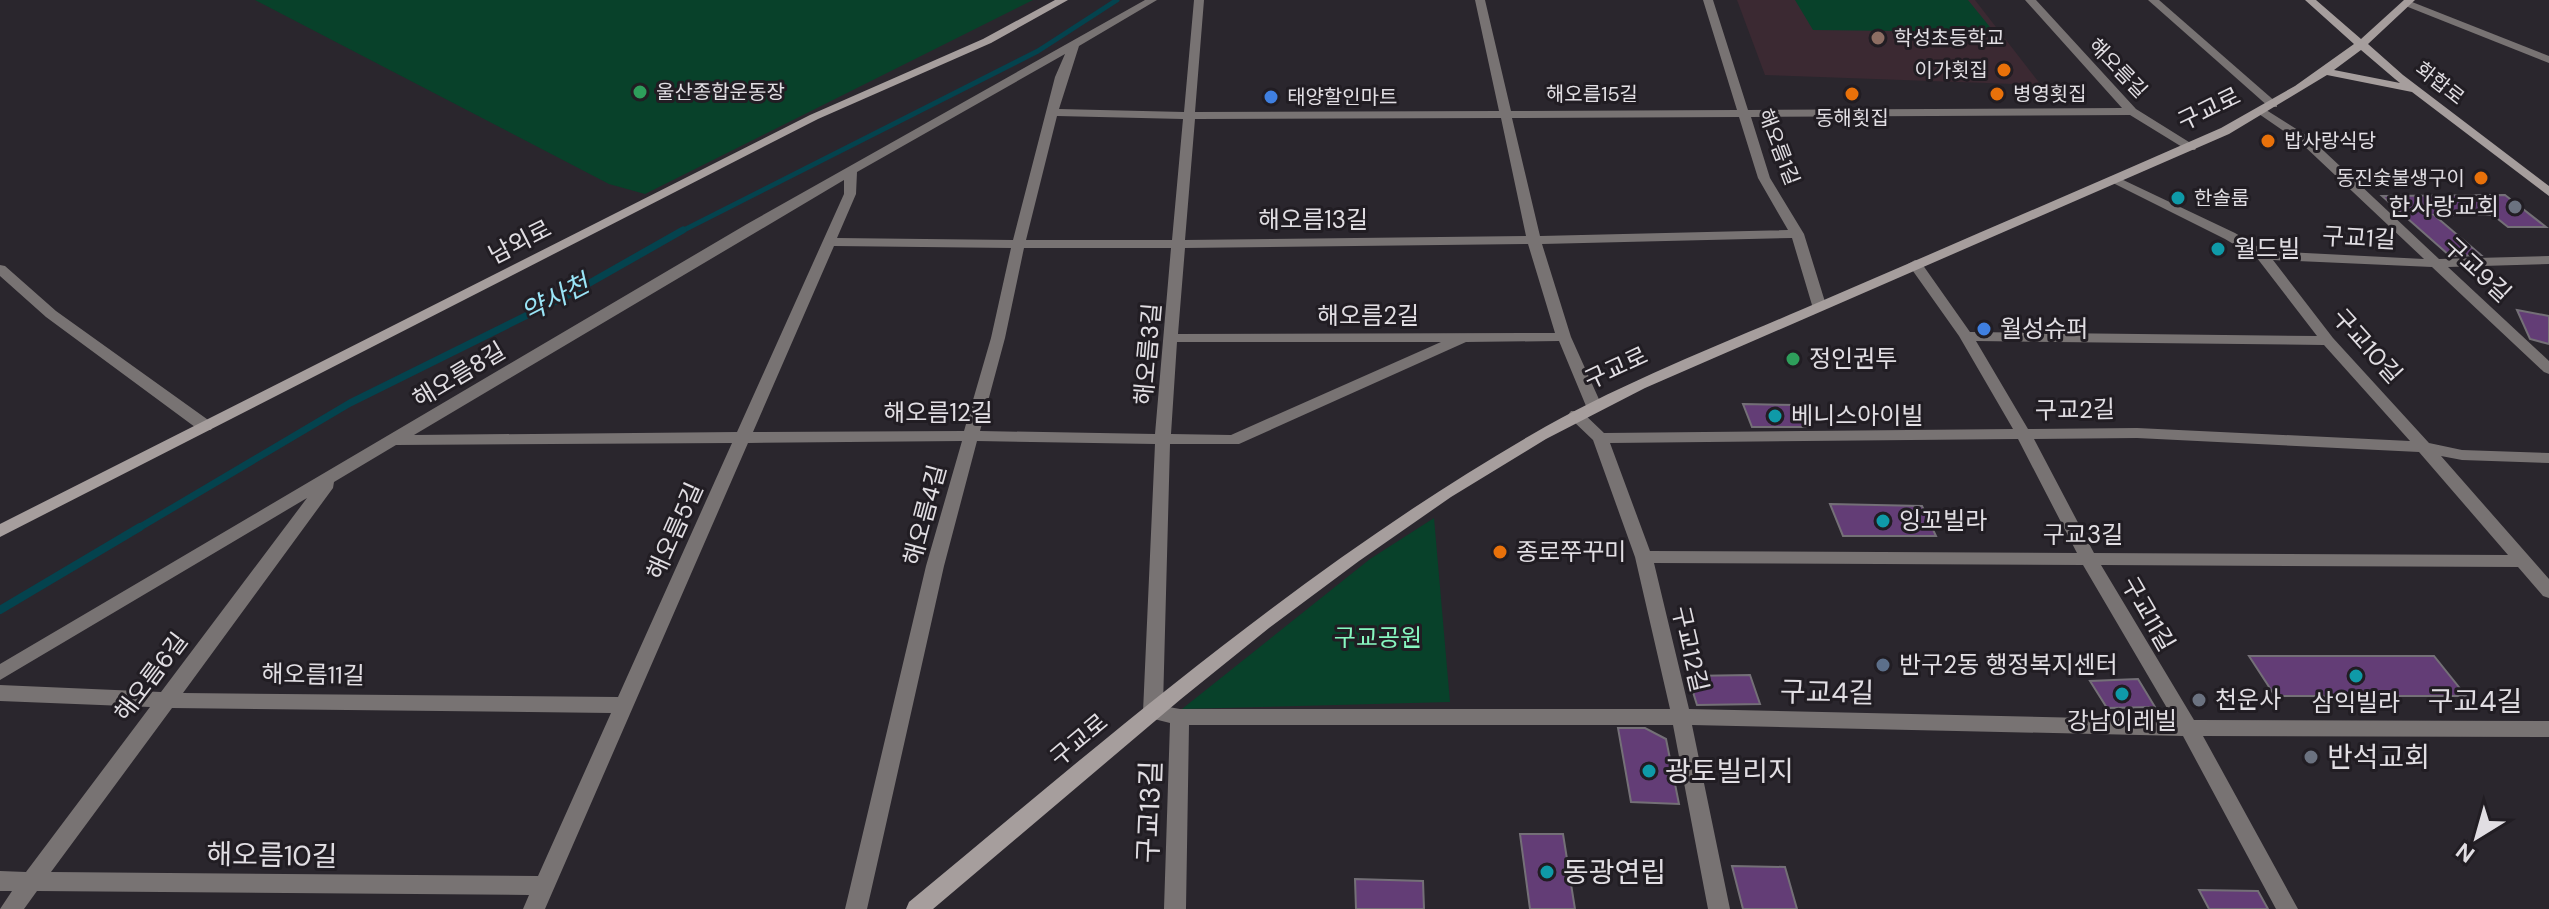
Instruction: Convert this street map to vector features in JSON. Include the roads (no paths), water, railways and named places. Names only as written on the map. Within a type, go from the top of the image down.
[{"type":"main road","name":"남외로","points":[[0,531],[814,117],[987,41],[1063,0]]},
{"type":"main road","name":"화합로","points":[[2310,0],[2417,91],[2549,192]]},
{"type":"main road","points":[[2395,0],[2409,2]]},
{"type":"main road","name":"구교로","points":[[917,909],[1153,712],[1377,539],[1464,479],[1594,406],[1819,305],[2191,147],[2268,108],[2363,44],[2409,2]]},
{"type":"main road","points":[[2323,71],[2417,91]]},
{"type":"street","name":"해오름8길","points":[[0,673],[851,171],[1152,0]]},
{"type":"street","name":"해오름3길","points":[[1153,712],[1163,438],[1199,0]]},
{"type":"street","points":[[1480,0],[1534,241],[1564,337],[1594,406]]},
{"type":"street","name":"해오름1길","points":[[1708,0],[1764,178],[1797,234],[1819,305]]},
{"type":"street","name":"해오름길","points":[[2030,0],[2132,111],[2191,147]]},
{"type":"street","points":[[2153,0],[2268,108]]},
{"type":"street","points":[[2409,2],[2549,60]]},
{"type":"street","name":"해오름4길","points":[[856,909],[935,566],[998,338],[1052,112],[1074,44]]},
{"type":"street","name":"구교9길","points":[[2268,108],[2549,369]]},
{"type":"street","name":"해오름15길","points":[[1052,112],[1190,116],[2132,111]]},
{"type":"street","name":"해오름5길","points":[[534,909],[850,194],[851,171]]},
{"type":"street","name":"구교10길","points":[[2115,181],[2230,236],[2262,255],[2328,341],[2549,591]]},
{"type":"street","name":"해오름13길","points":[[829,242],[1018,245],[1534,241],[1797,234]]},
{"type":"street","name":"구교1길","points":[[2262,255],[2437,263],[2549,260]]},
{"type":"street","name":"구교11길","points":[[1915,264],[1966,336],[2024,435],[2089,560],[2189,728],[2287,909]]},
{"type":"street","points":[[0,269],[51,314],[205,426]]},
{"type":"street","points":[[1966,336],[2328,341]]},
{"type":"street","name":"해오름2길","points":[[1171,338],[1564,337]]},
{"type":"street","name":"해오름12길","points":[[393,440],[971,436],[1233,440],[1462,338]]},
{"type":"street","name":"구교12길","points":[[1576,415],[1600,438],[1644,557],[1681,717],[1719,909]]},
{"type":"street","name":"구교2길","points":[[1600,438],[2137,433],[2423,447],[2462,455],[2549,458]]},
{"type":"street","name":"해오름6길","points":[[11,909],[333,476]]},
{"type":"street","name":"구교3길","points":[[1644,557],[2522,561]]},
{"type":"street","name":"해오름11길","points":[[0,693],[167,700],[625,705]]},
{"type":"street","name":"구교4길","points":[[1153,712],[1180,717],[1681,717],[2189,728],[2549,729]]},
{"type":"street","name":"구교13길","points":[[1175,909],[1180,717]]},
{"type":"street","name":"해오름10길","points":[[0,881],[544,886]]},
{"type":"waterway","name":"약사천","points":[[680,232],[1038,51],[1117,0]]},
{"type":"waterway","name":"약사천","points":[[137,529],[350,403],[572,293],[683,230]]},
{"type":"waterway","name":"약사천","points":[[0,610],[140,527]]},
{"type":"place","name":"학성초등학교","points":[[1878,38]]},
{"type":"place","name":"이가횟집","points":[[2004,70]]},
{"type":"place","name":"울산종합운동장","points":[[640,92]]},
{"type":"place","name":"동해횟집","points":[[1852,94]]},
{"type":"place","name":"병영횟집","points":[[1997,94]]},
{"type":"place","name":"태양할인마트","points":[[1271,97]]},
{"type":"place","name":"밥사랑식당","points":[[2268,141]]},
{"type":"place","name":"동진숯불생구이","points":[[2481,178]]},
{"type":"place","name":"한솔룸","points":[[2178,198]]},
{"type":"place","name":"한사랑교회","points":[[2515,207]]},
{"type":"place","name":"월드빌","points":[[2218,249]]},
{"type":"place","name":"월성슈퍼","points":[[1984,329]]},
{"type":"place","name":"정인권투","points":[[1793,359]]},
{"type":"place","name":"베니스아이빌","points":[[1775,416]]},
{"type":"place","name":"잉꼬빌라","points":[[1883,521]]},
{"type":"place","name":"종로쭈꾸미","points":[[1500,552]]},
{"type":"place","name":"반구2동 행정복지센터","points":[[1883,665]]},
{"type":"place","name":"삼익빌라","points":[[2356,676]]},
{"type":"place","name":"강남이레빌","points":[[2122,694]]},
{"type":"place","name":"천운사","points":[[2199,700]]},
{"type":"place","name":"반석교회","points":[[2311,757]]},
{"type":"place","name":"광토빌리지","points":[[1649,771]]},
{"type":"place","name":"동광연립","points":[[1547,872]]},
{"type":"park label","name":"구교공원","points":[[1378,638]]}]
